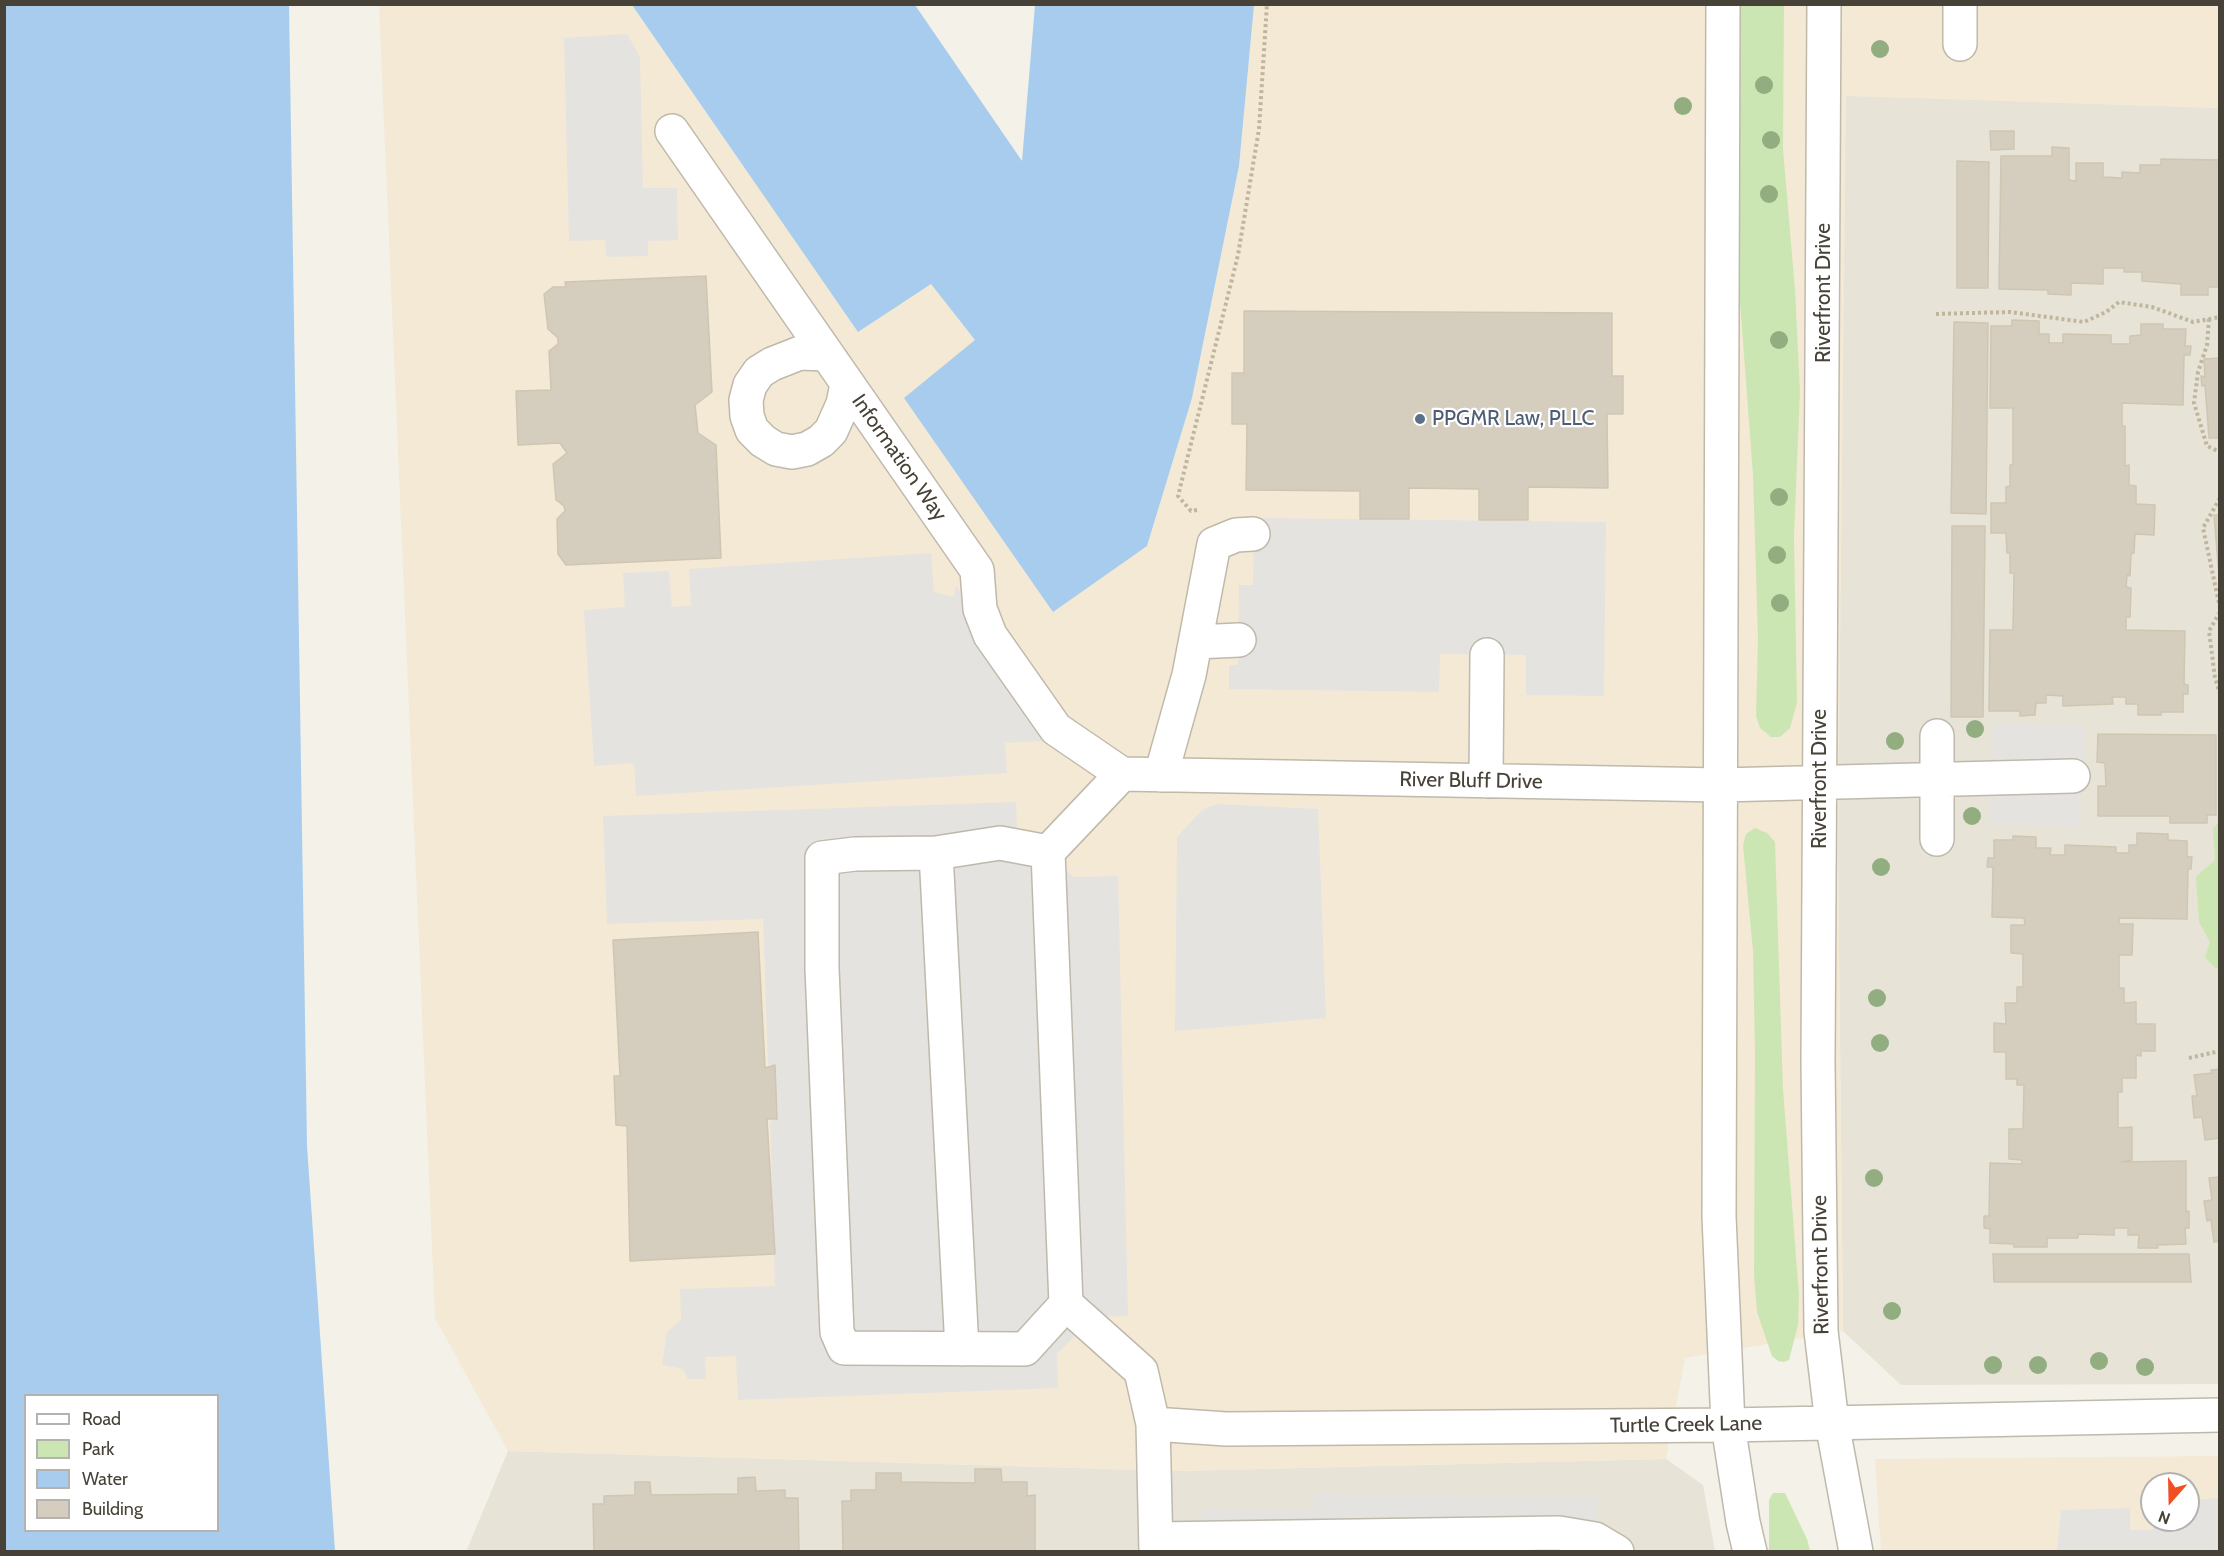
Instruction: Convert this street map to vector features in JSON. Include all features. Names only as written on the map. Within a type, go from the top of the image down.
[{"type":"street","points":[[1724,4],[1719,1216],[1728,1425],[1743,1522],[1750,1551]]},
{"type":"street","name":"Riverfront Drive","points":[[1824,4],[1818,1061],[1821,1331],[1832,1423],[1856,1551]]},
{"type":"street","points":[[1960,4],[1960,44]]},
{"type":"street","name":"Information Way","points":[[672,131],[976,570],[980,609],[990,635],[1056,729],[1122,774]]},
{"type":"street","points":[[826,354],[800,353],[772,363],[759,372],[750,385],[746,400],[747,416],[753,430],[763,441],[776,449],[792,452],[807,449],[821,441],[831,431],[843,404],[847,384]]},
{"type":"street","points":[[1161,775],[1196,642],[1214,544],[1236,535],[1253,534]]},
{"type":"street","points":[[1196,642],[1239,640]]},
{"type":"street","points":[[1486,781],[1487,655]]},
{"type":"street","points":[[1937,839],[1938,736]]},
{"type":"street","points":[[1048,852],[1000,843],[936,852],[855,854],[822,858],[822,968],[837,1332],[844,1348],[1025,1349],[1066,1304],[1048,852],[1122,774]]},
{"type":"street","name":"River Bluff Drive","points":[[1122,774],[1721,785],[2073,776]]},
{"type":"street","points":[[936,852],[962,1349]]},
{"type":"street","points":[[1066,1304],[1141,1371],[1153,1424],[1156,1545],[1559,1533],[1595,1539],[1617,1551]]},
{"type":"street","name":"Turtle Creek Lane","points":[[1153,1424],[1226,1429],[1728,1425],[2220,1415]]},
{"type":"path","points":[[1197,510],[1191,511],[1178,496],[1238,255],[1259,129],[1267,4]]},
{"type":"path","points":[[1936,314],[2010,312],[2084,322],[2106,312],[2119,302],[2152,307],[2193,322],[2220,317]]},
{"type":"path","points":[[2209,319],[2207,345],[2198,372],[2194,403],[2207,446],[2220,452]]},
{"type":"path","points":[[2220,498],[2203,528],[2220,610],[2209,631],[2215,678],[2220,693]]},
{"type":"path","points":[[2190,1058],[2220,1051]]},
{"type":"shaded area","points":[[379,5],[632,5],[858,331],[931,283],[975,340],[1147,546],[1192,398],[1239,166],[1254,5],[2219,5],[2219,108],[1846,96],[1838,854],[1843,1331],[1685,1358],[1666,1459],[1177,1471],[508,1451],[435,1318]]},
{"type":"shaded area","points":[[627,34],[640,57],[643,188],[677,188],[678,240],[648,241],[648,256],[606,257],[605,240],[569,241],[564,38]]},
{"type":"shaded area","points":[[1846,95],[2219,108],[2219,1384],[1901,1385],[1843,1331],[1838,854],[1841,280]]},
{"type":"shaded area","points":[[1254,518],[1606,522],[1604,696],[1526,695],[1526,655],[1440,654],[1439,692],[1229,689],[1229,665],[1238,665],[1239,585],[1253,585]]},
{"type":"shaded area","points":[[931,553],[934,592],[954,597],[956,585],[1044,741],[1005,743],[1007,773],[636,796],[634,763],[594,766],[584,610],[625,607],[623,573],[669,571],[672,607],[691,605],[689,569]]},
{"type":"shaded area","points":[[1994,723],[2084,726],[2080,827],[1989,823]]},
{"type":"shaded area","points":[[1016,802],[1017,831],[1027,831],[1073,877],[1118,876],[1128,1316],[1094,1317],[1057,1354],[1058,1388],[738,1400],[736,1356],[705,1357],[706,1379],[688,1379],[683,1369],[662,1365],[667,1332],[681,1320],[680,1289],[775,1286],[770,1121],[777,1119],[775,1065],[768,1065],[763,919],[607,924],[603,816]]},
{"type":"shaded area","points":[[1217,804],[1318,809],[1326,1018],[1175,1031],[1177,837],[1202,810]]},
{"type":"shaded area","points":[[508,1451],[1177,1471],[1666,1459],[1703,1485],[1715,1551],[466,1552]]},
{"type":"shaded area","points":[[2219,1456],[2219,1551],[1881,1551],[1875,1459]]},
{"type":"shaded area","points":[[1314,1494],[1598,1496],[1598,1551],[1201,1552],[1201,1509],[1314,1510]]},
{"type":"shaded area","points":[[2219,1498],[2219,1551],[2057,1551],[2061,1510],[2130,1508],[2130,1530],[2200,1532],[2200,1499]]},
{"type":"green space","points":[[1741,5],[1784,5],[1783,149],[1795,290],[1800,391],[1794,536],[1797,703],[1790,728],[1780,737],[1771,737],[1760,728],[1756,716],[1758,639],[1753,475],[1738,275]]},
{"type":"green space","points":[[2219,822],[2219,969],[2215,968],[2205,957],[2210,942],[2199,922],[2196,877],[2215,860],[2213,829]]},
{"type":"green space","points":[[1755,828],[1767,833],[1775,842],[1783,1089],[1799,1295],[1798,1325],[1789,1360],[1784,1362],[1772,1356],[1757,1312],[1754,1276],[1753,951],[1743,845],[1746,834]]},
{"type":"green space","points":[[1773,1493],[1785,1493],[1807,1539],[1810,1551],[1769,1551],[1769,1500]]},
{"type":"water","points":[[5,4],[289,5],[307,1146],[335,1551],[5,1551]]},
{"type":"water","points":[[632,5],[915,5],[1022,161],[1035,5],[1254,5],[1239,166],[1192,398],[1147,546],[1053,612],[904,398],[975,340],[931,284],[858,332]]},
{"type":"building","points":[[1990,131],[2014,131],[2014,149],[1991,150]]},
{"type":"building","points":[[2052,147],[2069,148],[2069,180],[2076,181],[2076,163],[2103,163],[2103,177],[2122,178],[2122,172],[2140,173],[2140,165],[2161,165],[2161,159],[2220,160],[2220,287],[2208,287],[2208,295],[2181,295],[2181,284],[2142,281],[2142,272],[2124,272],[2124,268],[2103,268],[2103,284],[2071,283],[2071,295],[2048,294],[2048,290],[1999,289],[2001,156],[2052,156]]},
{"type":"building","points":[[1957,161],[1989,162],[1988,288],[1957,288]]},
{"type":"building","points":[[706,276],[712,392],[695,405],[698,433],[716,445],[721,558],[566,565],[558,554],[557,519],[565,511],[564,506],[556,500],[553,464],[567,453],[560,443],[518,445],[516,391],[551,390],[549,351],[558,344],[558,338],[548,329],[544,294],[553,287],[566,287],[565,282]]},
{"type":"building","name":"PPGMR Law, PLLC","points":[[1244,311],[1612,313],[1612,376],[1623,376],[1623,414],[1607,414],[1608,488],[1528,487],[1528,520],[1479,520],[1479,489],[1409,488],[1409,519],[1360,519],[1360,491],[1246,490],[1247,424],[1232,424],[1232,373],[1244,373]]},
{"type":"building","points":[[2012,320],[2039,321],[2039,334],[2049,334],[2049,343],[2063,343],[2063,334],[2111,335],[2111,344],[2130,344],[2130,336],[2141,335],[2141,324],[2163,324],[2163,329],[2186,329],[2185,346],[2191,346],[2190,355],[2184,355],[2183,405],[2122,403],[2122,426],[2125,426],[2125,466],[2129,465],[2129,485],[2136,486],[2136,504],[2155,505],[2154,535],[2135,534],[2130,576],[2127,575],[2126,587],[2131,588],[2130,617],[2126,617],[2126,630],[2185,631],[2184,684],[2188,685],[2188,694],[2183,694],[2183,712],[2138,715],[2138,704],[2126,704],[2126,697],[2112,697],[2113,704],[2063,706],[2063,696],[2046,695],[2046,703],[2036,703],[2035,715],[2020,716],[2020,711],[1989,711],[1990,630],[2013,630],[2014,573],[2010,573],[2010,553],[2007,553],[2006,533],[1991,533],[1991,503],[2006,503],[2006,487],[2010,486],[2010,465],[2013,465],[2013,408],[1990,408],[1991,326],[2012,326]]},
{"type":"building","points":[[1954,322],[1988,323],[1986,514],[1951,513]]},
{"type":"building","points":[[2220,358],[2220,438],[2209,438],[2205,385],[2202,386],[2201,376],[2205,377],[2204,359]]},
{"type":"building","points":[[2214,515],[2220,515],[2220,587]]},
{"type":"building","points":[[1952,526],[1985,526],[1983,717],[1951,717]]},
{"type":"building","points":[[2098,734],[2216,735],[2216,815],[2207,815],[2207,823],[2170,823],[2170,816],[2098,816],[2098,786],[2106,786],[2105,763],[2097,762]]},
{"type":"building","points":[[2137,833],[2168,834],[2168,840],[2187,841],[2187,857],[2192,857],[2191,869],[2188,869],[2187,919],[2119,918],[2119,924],[2133,924],[2132,955],[2119,955],[2119,988],[2124,988],[2124,1003],[2136,1002],[2136,1024],[2155,1024],[2155,1051],[2141,1051],[2141,1056],[2136,1055],[2136,1078],[2122,1078],[2122,1092],[2118,1092],[2118,1128],[2132,1127],[2132,1160],[2120,1162],[2186,1161],[2186,1212],[2189,1211],[2189,1228],[2185,1228],[2186,1244],[2138,1248],[2139,1235],[2128,1235],[2128,1228],[2114,1228],[2114,1235],[2078,1234],[2078,1238],[2047,1238],[2047,1247],[2014,1247],[2014,1244],[1990,1243],[1990,1229],[1984,1228],[1984,1216],[1989,1216],[1990,1163],[2022,1164],[2022,1160],[2009,1159],[2009,1129],[2023,1129],[2024,1085],[2017,1085],[2017,1079],[2006,1079],[2006,1052],[1994,1052],[1994,1023],[2006,1024],[2005,1003],[2017,1003],[2017,987],[2023,987],[2023,954],[2011,953],[2011,925],[2025,925],[2024,918],[1992,917],[1993,867],[1987,867],[1988,858],[1994,858],[1994,840],[2013,840],[2013,836],[2036,837],[2036,848],[2051,848],[2050,855],[2065,855],[2065,845],[2116,847],[2116,853],[2129,853],[2129,845],[2137,845]]},
{"type":"building","points":[[758,932],[765,1068],[775,1065],[777,1119],[767,1119],[775,1254],[630,1261],[627,1126],[616,1125],[614,1076],[620,1076],[613,940]]},
{"type":"building","points":[[2220,1069],[2220,1138],[2205,1140],[2202,1117],[2194,1118],[2192,1096],[2197,1096],[2194,1075],[2212,1073],[2211,1070]]},
{"type":"building","points":[[2220,1177],[2220,1241],[2214,1242],[2211,1220],[2207,1221],[2204,1201],[2212,1200],[2209,1178]]},
{"type":"building","points":[[1993,1254],[2189,1254],[2191,1282],[1994,1282]]},
{"type":"building","points":[[975,1469],[1001,1469],[1002,1482],[1027,1482],[1027,1496],[1035,1495],[1035,1552],[843,1552],[842,1501],[851,1501],[851,1490],[876,1490],[876,1473],[901,1473],[901,1482],[975,1483]]},
{"type":"building","points":[[755,1477],[756,1491],[785,1490],[785,1498],[798,1498],[799,1552],[594,1552],[593,1504],[604,1504],[604,1496],[635,1495],[635,1482],[650,1482],[651,1495],[738,1494],[738,1478]]},
{"type":"place","name":"PPGMR Law, PLLC","points":[[1420,419]]}]
